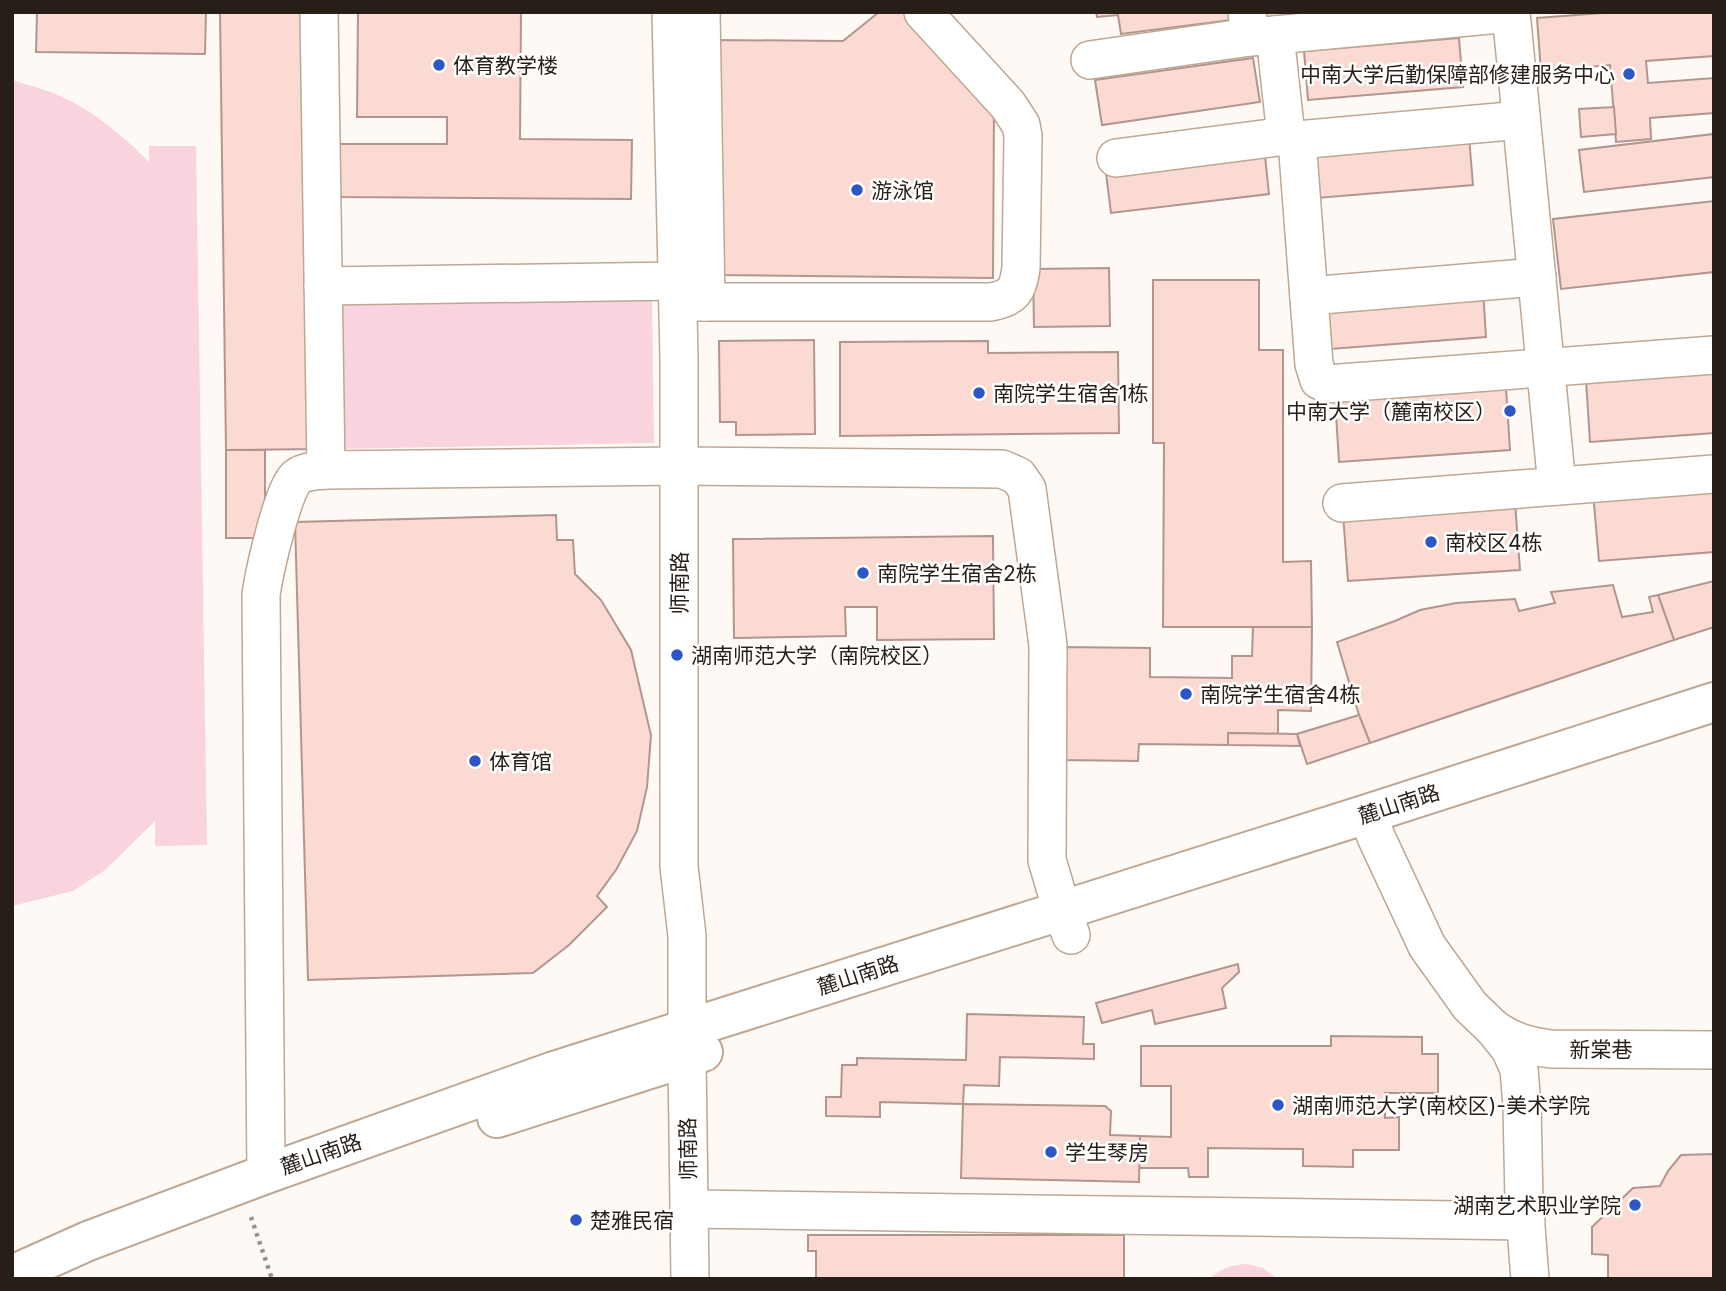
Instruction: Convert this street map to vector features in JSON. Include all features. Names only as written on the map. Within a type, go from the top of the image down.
[{"type":"main road","name":"麓山南路","points":[[1372,827],[1714,702]]},
{"type":"main road","name":"麓山南路","points":[[65,1279],[247,1206],[470,1127],[687,1044],[1372,827],[1714,723]]},
{"type":"main road","name":"麓山南路","points":[[12,1275],[88,1241],[266,1174],[554,1071],[687,1044]]},
{"type":"street","points":[[319,12],[326,470]]},
{"type":"street","name":"师南路","points":[[671,12],[687,295],[679,466],[679,866],[687,936],[690,1279]]},
{"type":"street","points":[[687,295],[701,12]]},
{"type":"street","points":[[323,286],[990,302],[1004,300],[1014,292],[1020,280],[1021,125],[1008,105],[923,12]]},
{"type":"street","points":[[1090,60],[1258,28],[1511,13],[1558,486]]},
{"type":"street","points":[[1258,28],[1291,138],[1314,364],[1319,380],[1327,384],[1714,355]]},
{"type":"street","points":[[1116,158],[1291,138],[1521,121]]},
{"type":"street","points":[[1309,296],[1537,277]]},
{"type":"street","points":[[266,1174],[261,595],[264,574],[288,489],[297,477],[311,471],[679,466],[1002,469],[1018,476],[1027,489],[1048,645],[1047,860],[1066,923]]},
{"type":"street","points":[[1342,503],[1714,474]]},
{"type":"street","points":[[1372,827],[1427,946],[1470,1006],[1510,1049],[1519,1069],[1530,1279]]},
{"type":"street","name":"新棠巷","points":[[1494,1029],[1529,1046],[1551,1049],[1714,1050]]},
{"type":"street","points":[[689,1209],[1526,1220]]},
{"type":"path","points":[[247,1206],[272,1279]]},
{"type":"shaded area","points":[[12,80],[54,94],[85,109],[149,162],[149,146],[196,146],[207,845],[155,846],[155,821],[105,870],[73,891],[12,906]]},
{"type":"shaded area","points":[[652,296],[654,443],[334,449],[332,301]]},
{"type":"shaded area","points":[[1247,1264],[1263,1268],[1278,1279],[1209,1279],[1227,1268]]},
{"type":"building","points":[[37,12],[206,12],[205,54],[36,52]]},
{"type":"building","points":[[220,12],[311,12],[317,449],[226,450]]},
{"type":"building","name":"体育教学楼","points":[[358,12],[521,12],[520,139],[632,140],[631,199],[340,197],[340,144],[447,144],[447,117],[357,117]]},
{"type":"building","name":"游泳馆","points":[[879,12],[912,12],[994,105],[993,278],[722,275],[716,40],[843,41]]},
{"type":"building","points":[[1096,12],[1230,12],[1231,20],[1121,34],[1118,15],[1097,17]]},
{"type":"building","points":[[1263,12],[1332,12],[1263,19]]},
{"type":"building","name":"中南大学后勤保障部修建服务中心","points":[[1616,12],[1714,12],[1714,56],[1646,61],[1648,83],[1714,78],[1714,113],[1650,118],[1651,139],[1616,142],[1610,65],[1541,71],[1537,18]]},
{"type":"building","points":[[1459,38],[1463,87],[1308,100],[1304,51]]},
{"type":"building","points":[[1253,58],[1260,102],[1102,125],[1095,80]]},
{"type":"building","points":[[1614,107],[1616,134],[1581,137],[1579,109]]},
{"type":"building","points":[[1714,134],[1714,177],[1584,192],[1579,150]]},
{"type":"building","points":[[1469,137],[1473,185],[1317,198],[1313,150]]},
{"type":"building","points":[[1264,146],[1269,194],[1111,213],[1105,165]]},
{"type":"building","points":[[1714,201],[1714,272],[1561,289],[1553,219]]},
{"type":"building","points":[[1109,268],[1110,326],[1034,327],[1033,269]]},
{"type":"building","points":[[1153,280],[1259,280],[1259,350],[1283,350],[1283,562],[1311,561],[1312,627],[1163,627],[1164,443],[1153,443]]},
{"type":"building","points":[[1483,289],[1486,337],[1330,349],[1327,301]]},
{"type":"building","points":[[814,340],[815,434],[736,435],[736,422],[720,422],[719,341]]},
{"type":"building","name":"南院学生宿舍1栋","points":[[988,341],[988,353],[1118,352],[1119,433],[840,436],[840,342]]},
{"type":"building","points":[[1714,371],[1714,433],[1590,442],[1586,380]]},
{"type":"building","points":[[1506,388],[1510,450],[1339,462],[1335,399]]},
{"type":"building","points":[[226,450],[265,450],[265,538],[226,538]]},
{"type":"building","points":[[1714,482],[1714,552],[1599,561],[1593,493]]},
{"type":"building","name":"南校区4栋","points":[[1515,502],[1520,570],[1348,581],[1343,514]]},
{"type":"building","name":"体育馆","points":[[556,515],[557,540],[573,540],[575,574],[601,600],[631,650],[651,735],[647,787],[637,831],[616,870],[597,896],[607,907],[569,945],[533,973],[308,980],[295,522]]},
{"type":"building","name":"南院学生宿舍2栋","points":[[993,536],[994,639],[877,640],[877,607],[845,607],[846,636],[734,638],[733,539]]},
{"type":"building","points":[[1714,581],[1714,627],[1674,640],[1658,595]]},
{"type":"building","points":[[1613,585],[1622,617],[1653,612],[1649,597],[1658,595],[1674,640],[1370,743],[1337,642],[1420,610],[1456,603],[1515,599],[1519,611],[1555,603],[1551,592]]},
{"type":"building","name":"南院学生宿舍4栋","points":[[1253,627],[1312,627],[1311,711],[1278,710],[1278,734],[1228,733],[1228,745],[1139,744],[1138,761],[1061,760],[1062,647],[1150,648],[1150,677],[1232,678],[1232,656],[1252,656]]},
{"type":"building","points":[[1359,715],[1370,743],[1307,764],[1297,734]]},
{"type":"building","points":[[1228,733],[1297,734],[1300,746],[1228,745]]},
{"type":"building","points":[[1238,964],[1239,972],[1222,988],[1226,1008],[1155,1024],[1152,1010],[1102,1023],[1096,1003]]},
{"type":"building","points":[[967,1014],[1084,1017],[1083,1044],[1094,1044],[1094,1059],[1000,1057],[999,1086],[964,1085],[963,1104],[880,1102],[880,1117],[826,1116],[826,1097],[841,1097],[842,1065],[857,1065],[857,1058],[966,1060]]},
{"type":"building","name":"湖南师范大学(南校区)-美术学院","points":[[1331,1036],[1422,1037],[1422,1054],[1438,1054],[1438,1093],[1385,1093],[1385,1118],[1399,1117],[1399,1150],[1353,1150],[1353,1167],[1303,1166],[1303,1149],[1208,1148],[1208,1177],[1189,1177],[1188,1168],[1139,1168],[1140,1136],[1171,1137],[1171,1086],[1141,1086],[1141,1046],[1331,1046]]},
{"type":"building","name":"学生琴房","points":[[963,1104],[1105,1106],[1111,1111],[1110,1135],[1140,1136],[1139,1182],[961,1178]]},
{"type":"building","points":[[1714,1154],[1714,1279],[1608,1279],[1608,1255],[1592,1254],[1592,1227],[1633,1188],[1660,1186],[1681,1155]]},
{"type":"building","points":[[808,1235],[1124,1235],[1124,1279],[816,1279],[816,1251],[808,1251]]},
{"type":"place","name":"体育教学楼","points":[[439,65]]},
{"type":"place","name":"中南大学后勤保障部修建服务中心","points":[[1629,74]]},
{"type":"place","name":"游泳馆","points":[[857,190]]},
{"type":"place","name":"南院学生宿舍1栋","points":[[979,393]]},
{"type":"place","name":"中南大学（麓南校区）","points":[[1510,411]]},
{"type":"place","name":"南校区4栋","points":[[1431,542]]},
{"type":"place","name":"南院学生宿舍2栋","points":[[863,573]]},
{"type":"place","name":"湖南师范大学（南院校区）","points":[[677,655]]},
{"type":"place","name":"南院学生宿舍4栋","points":[[1186,694]]},
{"type":"place","name":"体育馆","points":[[475,761]]},
{"type":"place","name":"湖南师范大学(南校区)-美术学院","points":[[1278,1105]]},
{"type":"place","name":"学生琴房","points":[[1051,1152]]},
{"type":"place","name":"湖南艺术职业学院","points":[[1635,1205]]},
{"type":"place","name":"楚雅民宿","points":[[576,1220]]}]
